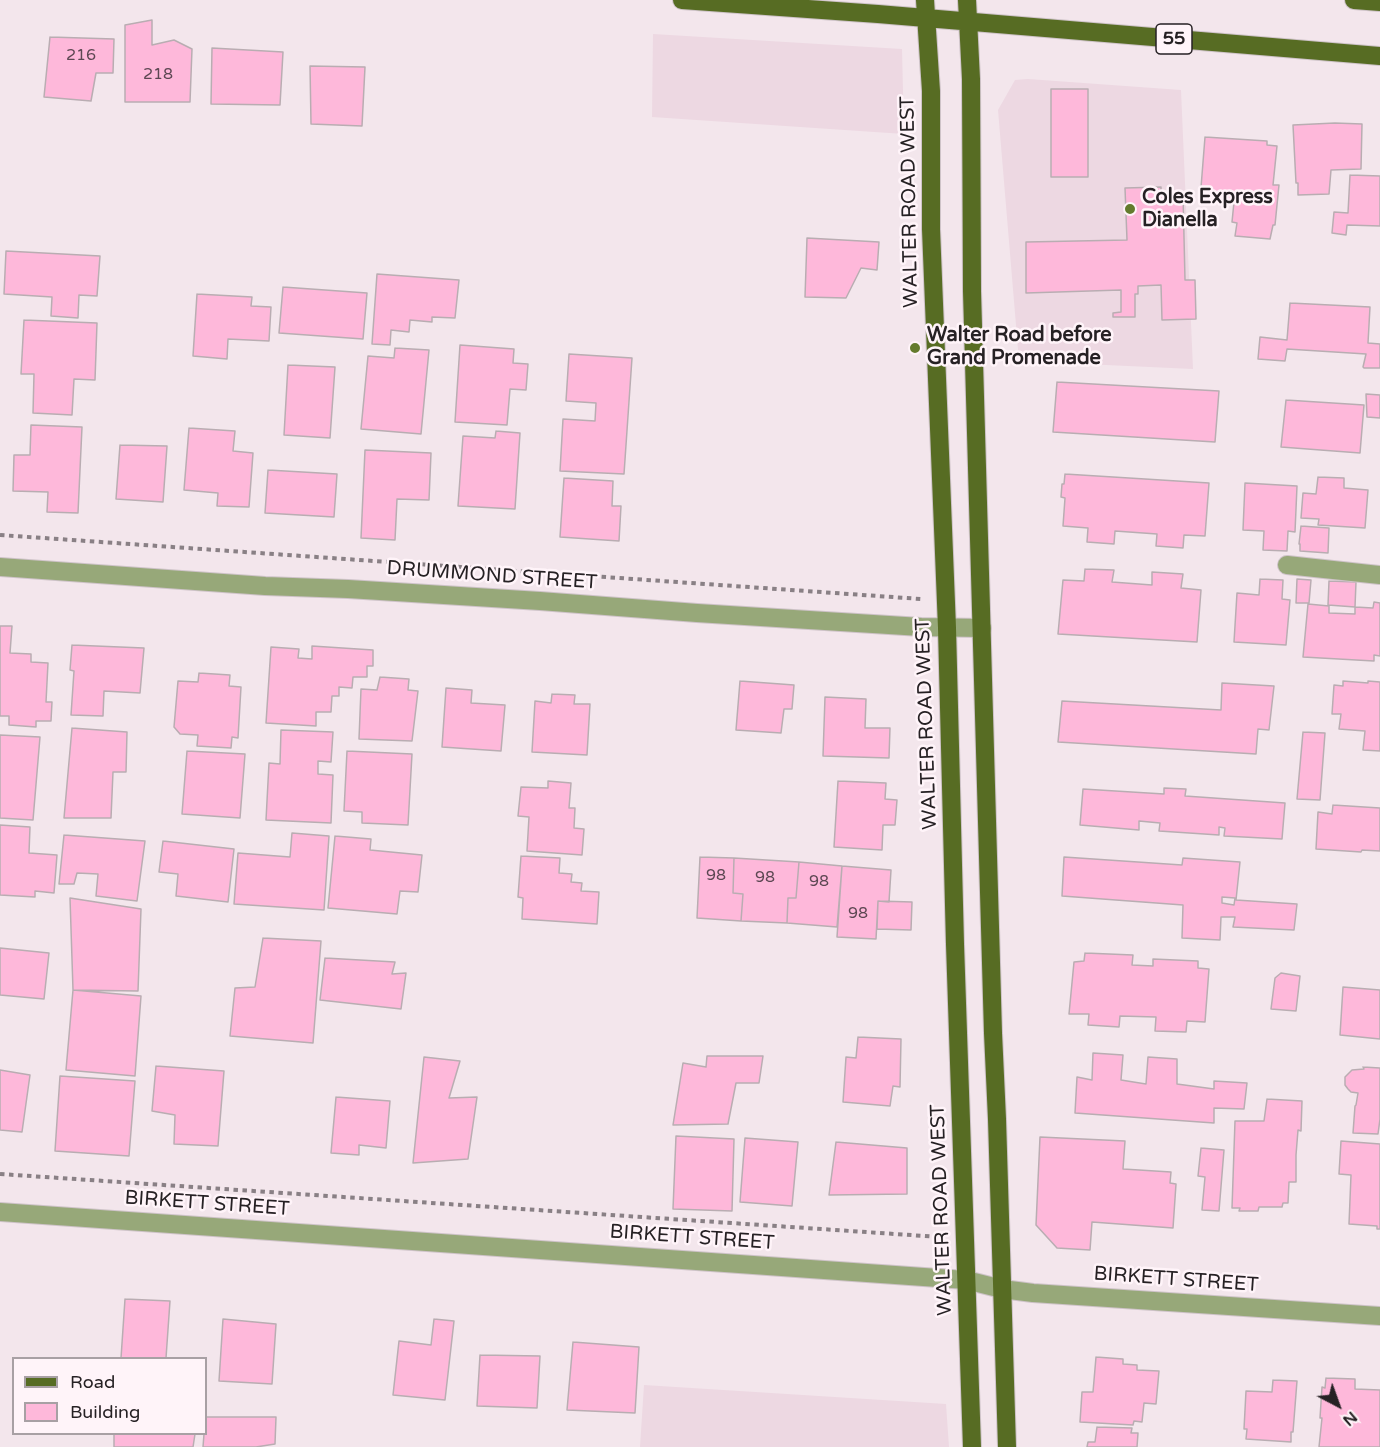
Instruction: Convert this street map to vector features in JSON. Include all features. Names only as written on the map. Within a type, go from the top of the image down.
[{"type":"main road","name":"55","points":[[682,0],[926,9],[968,21],[1380,56]]},
{"type":"main road","points":[[967,0],[971,79],[972,291],[1007,1447]]},
{"type":"main road","name":"WALTER ROAD WEST","points":[[926,9],[931,91],[931,229],[947,628],[972,1447]]},
{"type":"street","points":[[1287,565],[1380,575]]},
{"type":"street","name":"DRUMMOND STREET","points":[[0,567],[850,623],[982,628]]},
{"type":"street","name":"BIRKETT STREET","points":[[0,1212],[966,1280],[1002,1289],[1033,1293],[1380,1316]]},
{"type":"path","points":[[0,535],[921,598]]},
{"type":"path","points":[[0,1174],[940,1237]]},
{"type":"shaded area","points":[[653,34],[902,49],[904,134],[652,117]]},
{"type":"shaded area","points":[[1015,80],[1181,90],[1193,369],[1019,361],[998,110]]},
{"type":"shaded area","points":[[644,1385],[946,1404],[949,1447],[640,1447]]},
{"type":"building","points":[[152,20],[152,45],[174,40],[192,49],[190,102],[125,102],[125,25]]},
{"type":"building","points":[[50,37],[114,39],[113,73],[96,73],[91,101],[44,97]]},
{"type":"building","points":[[212,48],[283,52],[280,105],[211,104]]},
{"type":"building","points":[[310,66],[365,67],[362,126],[311,124]]},
{"type":"building","points":[[1051,89],[1088,89],[1088,177],[1051,177]]},
{"type":"building","points":[[1362,124],[1361,169],[1331,170],[1329,194],[1298,195],[1293,125]]},
{"type":"building","points":[[1205,137],[1267,141],[1267,145],[1277,146],[1273,185],[1279,185],[1275,225],[1273,225],[1270,239],[1235,236],[1237,223],[1232,222],[1234,202],[1200,200]]},
{"type":"building","points":[[1350,175],[1380,176],[1380,226],[1347,225],[1346,235],[1332,233],[1334,212],[1348,213]]},
{"type":"building","points":[[1161,187],[1161,194],[1183,194],[1185,280],[1195,280],[1196,319],[1162,320],[1161,285],[1138,286],[1138,294],[1135,294],[1135,317],[1113,317],[1113,313],[1121,312],[1121,290],[1026,293],[1026,242],[1127,240],[1125,188]]},
{"type":"building","points":[[807,238],[879,242],[877,270],[861,268],[846,298],[805,297]]},
{"type":"building","points":[[6,251],[100,256],[97,296],[79,295],[78,318],[51,316],[52,297],[4,294]]},
{"type":"building","points":[[377,274],[459,280],[455,318],[432,317],[432,322],[410,320],[409,332],[391,330],[390,345],[372,344]]},
{"type":"building","points":[[283,287],[367,293],[363,339],[279,333]]},
{"type":"building","points":[[197,294],[252,297],[251,306],[271,307],[269,341],[228,339],[227,359],[193,356]]},
{"type":"building","points":[[1290,303],[1370,307],[1368,343],[1380,344],[1380,368],[1363,367],[1366,354],[1287,349],[1285,361],[1258,359],[1260,337],[1287,340]]},
{"type":"building","points":[[24,320],[97,323],[95,380],[74,379],[72,415],[33,413],[34,374],[21,374]]},
{"type":"building","points":[[460,345],[514,349],[513,363],[528,364],[526,390],[510,389],[507,425],[455,422]]},
{"type":"building","points":[[395,348],[429,350],[421,434],[361,429],[368,356],[394,358]]},
{"type":"building","points":[[569,354],[632,358],[624,474],[560,471],[563,419],[595,421],[596,403],[566,401]]},
{"type":"building","points":[[288,365],[335,367],[330,438],[284,435]]},
{"type":"building","points":[[1057,382],[1219,391],[1215,442],[1053,432]]},
{"type":"building","points":[[1366,394],[1380,395],[1380,418],[1367,417]]},
{"type":"building","points":[[1286,400],[1364,405],[1360,453],[1281,447]]},
{"type":"building","points":[[31,425],[82,427],[78,513],[47,512],[48,492],[13,491],[14,455],[30,455]]},
{"type":"building","points":[[189,428],[235,431],[233,451],[253,453],[249,507],[217,506],[218,493],[184,490]]},
{"type":"building","points":[[496,431],[520,433],[515,509],[458,506],[463,436],[495,438]]},
{"type":"building","points":[[120,445],[167,446],[163,502],[116,499]]},
{"type":"building","points":[[365,450],[431,453],[429,500],[397,499],[395,540],[361,538]]},
{"type":"building","points":[[268,470],[337,474],[334,517],[265,513]]},
{"type":"building","points":[[1065,474],[1209,483],[1205,536],[1184,535],[1183,548],[1156,546],[1157,534],[1115,531],[1114,544],[1087,542],[1088,528],[1063,526],[1065,498],[1061,497]]},
{"type":"building","points":[[1318,477],[1344,478],[1344,488],[1368,490],[1365,528],[1318,525],[1319,519],[1301,518],[1303,493],[1316,494]]},
{"type":"building","points":[[564,478],[613,481],[612,506],[621,506],[619,541],[560,537]]},
{"type":"building","points":[[1245,483],[1297,486],[1295,532],[1288,531],[1287,551],[1263,550],[1264,531],[1243,530]]},
{"type":"building","points":[[1301,526],[1329,528],[1328,553],[1300,551]]},
{"type":"building","points":[[1085,569],[1114,570],[1112,582],[1152,585],[1152,572],[1183,574],[1181,588],[1201,590],[1197,642],[1058,634],[1063,580],[1084,581]]},
{"type":"building","points":[[1260,579],[1283,580],[1282,599],[1290,600],[1286,645],[1234,642],[1237,593],[1259,595]]},
{"type":"building","points":[[1297,579],[1311,580],[1309,603],[1296,603]]},
{"type":"building","points":[[1329,581],[1356,582],[1355,607],[1328,605]]},
{"type":"building","points":[[1374,602],[1380,603],[1380,656],[1374,655],[1374,661],[1303,657],[1308,604],[1329,606],[1329,613],[1355,614],[1355,607],[1373,608]]},
{"type":"building","points":[[0,626],[12,626],[10,653],[31,654],[31,662],[48,663],[46,702],[52,702],[51,721],[36,721],[36,727],[9,725],[9,716],[0,716]]},
{"type":"building","points":[[72,645],[144,648],[140,693],[104,691],[103,716],[71,715],[74,671],[70,670]]},
{"type":"building","points":[[312,646],[373,650],[373,666],[367,666],[367,677],[353,677],[352,688],[339,687],[339,696],[332,696],[331,712],[316,712],[316,726],[266,723],[271,647],[299,649],[298,658],[312,659]]},
{"type":"building","points":[[199,673],[230,675],[229,686],[241,687],[238,738],[232,737],[231,748],[197,746],[198,735],[180,734],[174,727],[178,681],[198,682]]},
{"type":"building","points":[[380,677],[409,679],[408,690],[418,691],[412,741],[359,739],[361,689],[377,690]]},
{"type":"building","points":[[740,681],[794,685],[792,709],[784,709],[781,733],[736,730]]},
{"type":"building","points":[[1343,681],[1380,682],[1380,751],[1363,750],[1365,731],[1339,729],[1341,714],[1332,714],[1334,685],[1343,686]]},
{"type":"building","points":[[1222,683],[1274,686],[1269,730],[1258,729],[1256,754],[1058,742],[1062,701],[1221,710]]},
{"type":"building","points":[[446,688],[472,690],[471,703],[505,705],[501,751],[442,747]]},
{"type":"building","points":[[552,694],[575,695],[574,704],[590,704],[587,755],[532,752],[535,701],[551,703]]},
{"type":"building","points":[[825,697],[866,699],[865,728],[890,728],[889,758],[823,756]]},
{"type":"building","points":[[72,728],[127,732],[126,772],[113,772],[111,818],[64,818]]},
{"type":"building","points":[[281,730],[333,732],[331,762],[318,761],[318,774],[333,775],[331,823],[266,820],[269,763],[280,764]]},
{"type":"building","points":[[1303,732],[1325,733],[1320,800],[1297,799]]},
{"type":"building","points":[[0,735],[40,737],[33,820],[0,818]]},
{"type":"building","points":[[187,751],[245,754],[240,818],[182,814]]},
{"type":"building","points":[[347,751],[412,754],[408,825],[362,823],[362,812],[344,811]]},
{"type":"building","points":[[548,781],[571,783],[569,808],[575,808],[574,828],[584,829],[582,855],[527,851],[529,817],[518,816],[521,787],[548,788]]},
{"type":"building","points":[[838,781],[886,783],[885,799],[897,800],[895,825],[883,825],[882,850],[834,847]]},
{"type":"building","points":[[1164,788],[1186,789],[1185,796],[1285,803],[1282,839],[1224,836],[1225,828],[1219,827],[1219,835],[1159,831],[1160,823],[1139,821],[1139,830],[1080,825],[1083,789],[1164,794]]},
{"type":"building","points":[[1333,805],[1380,808],[1380,851],[1316,849],[1318,812],[1332,814]]},
{"type":"building","points":[[0,825],[30,827],[29,853],[57,855],[54,893],[35,891],[35,897],[0,895]]},
{"type":"building","points":[[292,833],[329,836],[324,910],[234,904],[238,853],[290,857]]},
{"type":"building","points":[[64,835],[145,841],[137,901],[96,896],[98,874],[77,873],[74,884],[59,884]]},
{"type":"building","points":[[335,836],[371,839],[370,850],[422,855],[418,892],[400,891],[397,914],[328,908]]},
{"type":"building","points":[[163,841],[234,849],[228,902],[176,896],[178,874],[159,872]]},
{"type":"building","points":[[521,856],[560,858],[559,873],[572,874],[571,882],[582,883],[581,891],[599,892],[597,924],[522,919],[523,898],[518,897]]},
{"type":"building","points":[[700,857],[734,858],[733,893],[743,894],[741,921],[697,918]]},
{"type":"building","points":[[1064,857],[1182,865],[1183,858],[1240,862],[1236,900],[1297,904],[1294,930],[1233,927],[1235,917],[1221,917],[1220,940],[1182,938],[1183,905],[1062,896]],"holes":[[[1222,897],[1235,898],[1234,905],[1222,903]]]},
{"type":"building","points":[[734,858],[799,862],[796,898],[788,898],[787,923],[741,921],[743,894],[733,893]]},
{"type":"building","points":[[799,862],[842,866],[837,927],[787,923],[788,898],[796,898]]},
{"type":"building","points":[[842,866],[891,870],[889,902],[878,901],[876,939],[837,937]]},
{"type":"building","points":[[70,898],[141,909],[138,991],[73,990]]},
{"type":"building","points":[[878,901],[912,902],[911,930],[877,929]]},
{"type":"building","points":[[263,938],[321,941],[313,1043],[230,1036],[235,988],[255,987]]},
{"type":"building","points":[[0,948],[49,953],[44,999],[0,995]]},
{"type":"building","points":[[1085,953],[1133,955],[1132,965],[1153,966],[1153,959],[1198,961],[1198,968],[1209,969],[1205,1022],[1187,1021],[1186,1032],[1155,1031],[1156,1017],[1120,1016],[1119,1027],[1088,1025],[1089,1014],[1069,1014],[1074,962],[1084,961]]},
{"type":"building","points":[[325,958],[395,962],[392,974],[406,973],[401,1009],[320,1000]]},
{"type":"building","points":[[1281,973],[1300,976],[1296,1011],[1271,1009],[1275,978]]},
{"type":"building","points":[[1343,987],[1380,990],[1380,1039],[1340,1035]]},
{"type":"building","points":[[73,990],[141,996],[135,1076],[66,1070]]},
{"type":"building","points":[[858,1037],[901,1039],[900,1087],[893,1086],[890,1106],[843,1102],[846,1057],[856,1058]]},
{"type":"building","points":[[1093,1053],[1123,1055],[1121,1080],[1146,1084],[1148,1057],[1177,1059],[1177,1084],[1214,1089],[1214,1081],[1247,1083],[1244,1109],[1214,1108],[1214,1123],[1075,1113],[1077,1077],[1092,1080]]},
{"type":"building","points":[[707,1056],[763,1056],[759,1083],[736,1083],[728,1124],[673,1125],[683,1063],[706,1067]]},
{"type":"building","points":[[424,1057],[460,1061],[449,1098],[477,1097],[468,1159],[413,1163]]},
{"type":"building","points":[[156,1066],[224,1071],[218,1146],[174,1144],[175,1115],[152,1111]]},
{"type":"building","points":[[1363,1067],[1380,1068],[1378,1134],[1353,1133],[1358,1093],[1348,1089],[1345,1085],[1345,1077],[1352,1070],[1364,1069]]},
{"type":"building","points":[[0,1070],[30,1075],[22,1132],[0,1130]]},
{"type":"building","points":[[60,1076],[135,1081],[129,1156],[55,1151]]},
{"type":"building","points":[[336,1097],[390,1101],[386,1148],[359,1145],[359,1155],[331,1153]]},
{"type":"building","points":[[1267,1099],[1302,1101],[1301,1131],[1298,1130],[1296,1155],[1296,1182],[1289,1182],[1288,1203],[1283,1203],[1282,1207],[1259,1207],[1258,1211],[1239,1211],[1240,1208],[1232,1208],[1235,1121],[1264,1121]]},
{"type":"building","points":[[676,1136],[734,1139],[732,1211],[673,1209]]},
{"type":"building","points":[[1040,1137],[1125,1141],[1123,1169],[1171,1172],[1170,1183],[1176,1184],[1173,1228],[1092,1222],[1090,1250],[1057,1248],[1036,1225]]},
{"type":"building","points":[[745,1138],[798,1142],[792,1206],[740,1202]]},
{"type":"building","points":[[1341,1141],[1380,1144],[1380,1229],[1377,1229],[1377,1226],[1349,1224],[1351,1175],[1339,1174]]},
{"type":"building","points":[[836,1142],[907,1148],[907,1194],[829,1195]]},
{"type":"building","points":[[1201,1148],[1224,1150],[1219,1211],[1202,1210],[1205,1177],[1198,1176]]},
{"type":"building","points":[[125,1299],[170,1301],[166,1357],[121,1357]]},
{"type":"building","points":[[223,1319],[276,1324],[272,1384],[219,1381]]},
{"type":"building","points":[[434,1319],[454,1321],[445,1400],[393,1395],[399,1341],[431,1345]]},
{"type":"building","points":[[573,1342],[639,1347],[635,1413],[567,1410]]},
{"type":"building","points":[[480,1355],[540,1356],[537,1408],[477,1406]]},
{"type":"building","points":[[1096,1357],[1123,1359],[1123,1364],[1137,1365],[1137,1370],[1159,1371],[1156,1404],[1144,1403],[1142,1422],[1134,1421],[1133,1425],[1080,1422],[1082,1392],[1093,1392]]},
{"type":"building","points":[[1326,1378],[1355,1379],[1355,1389],[1380,1390],[1380,1447],[1319,1447],[1322,1387],[1325,1388]]},
{"type":"building","points":[[1273,1380],[1297,1381],[1291,1442],[1246,1439],[1247,1429],[1244,1429],[1246,1391],[1272,1392]]},
{"type":"building","points":[[207,1417],[276,1417],[275,1444],[256,1447],[203,1447],[204,1435],[207,1435]]},
{"type":"building","points":[[1097,1427],[1132,1428],[1131,1433],[1138,1433],[1137,1447],[1087,1447],[1088,1442],[1095,1442]]},
{"type":"building","points":[[114,1435],[195,1435],[193,1447],[114,1447]]},
{"type":"place","name":"Coles Express Dianella","points":[[1130,209]]},
{"type":"place","name":"Walter Road before Grand Promenade","points":[[915,348]]}]
